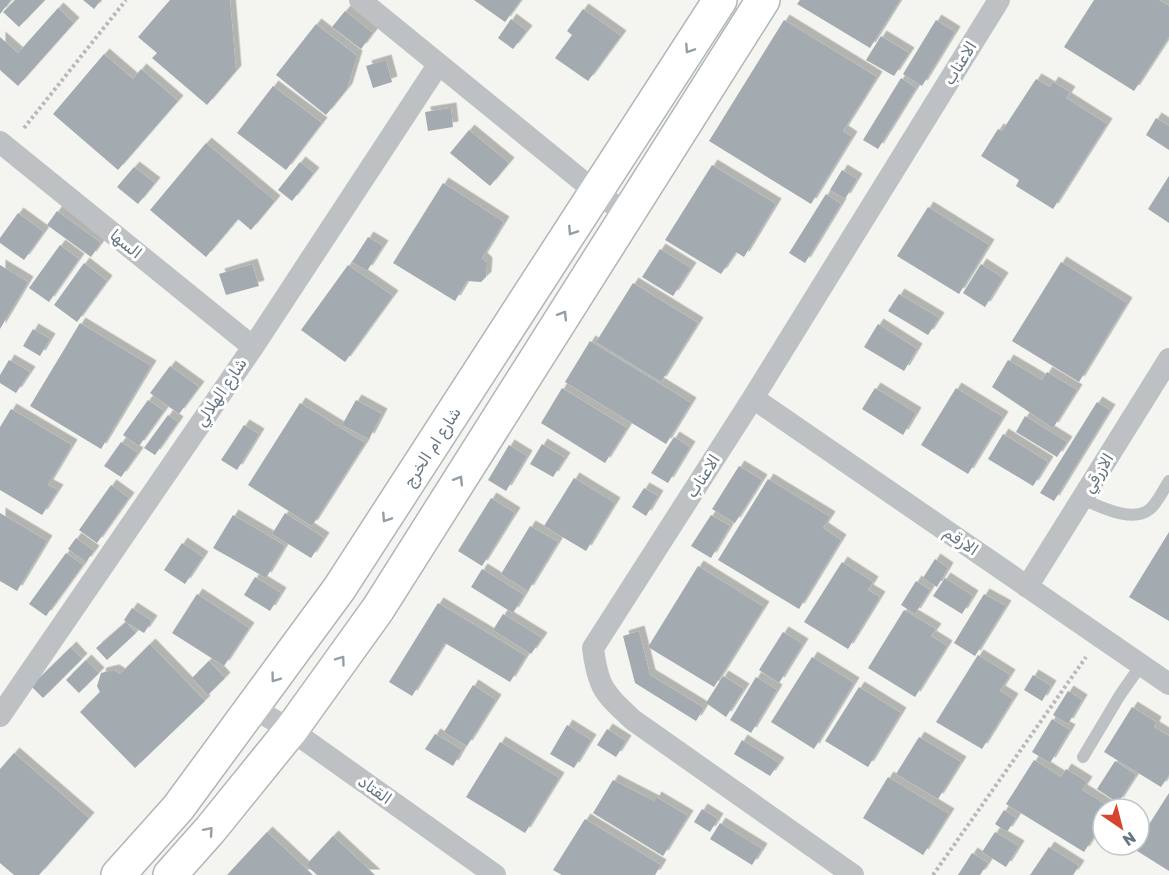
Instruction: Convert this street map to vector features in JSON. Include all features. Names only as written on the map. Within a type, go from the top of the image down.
[{"type":"street","points":[[360,0],[597,193],[627,214]]},
{"type":"street","name":"شارع ام الخرج","points":[[118,875],[178,808],[254,708],[339,589],[720,0]]},
{"type":"street","points":[[170,875],[210,830],[291,730],[378,609],[763,0]]},
{"type":"street","name":"الاعناب","points":[[854,875],[633,720],[608,697],[597,679],[593,648],[753,398],[999,0]]},
{"type":"street","name":"شارع الهلالي","points":[[0,716],[252,346],[438,65]]},
{"type":"street","name":"السها","points":[[4,145],[252,346]]},
{"type":"street","name":"الازرقي","points":[[1027,586],[1169,359]]},
{"type":"street","name":"الارقم","points":[[753,398],[1169,684]]},
{"type":"street","name":"القتاد","points":[[254,708],[291,730],[495,875]]},
{"type":"lane","points":[[1082,499],[1117,513],[1143,514],[1152,507],[1169,481]]},
{"type":"lane","points":[[1083,757],[1141,665]]},
{"type":"path","points":[[4,145],[126,0]]},
{"type":"path","points":[[933,875],[1100,637]]},
{"type":"building","points":[[0,0],[11,0],[0,14]]},
{"type":"building","points":[[15,0],[45,0],[19,27],[3,12]]},
{"type":"building","points":[[83,0],[101,0],[94,9]]},
{"type":"building","points":[[170,0],[230,0],[236,71],[207,105],[152,58],[157,53],[138,37]]},
{"type":"building","points":[[474,0],[521,0],[505,22]]},
{"type":"building","points":[[800,0],[900,0],[870,48],[797,4]]},
{"type":"building","points":[[1094,0],[1159,0],[1169,6],[1169,37],[1134,91],[1064,47]]},
{"type":"building","points":[[58,8],[74,23],[18,86],[0,70],[0,37],[18,53]]},
{"type":"building","points":[[583,9],[621,36],[588,81],[555,58],[572,35],[567,31]]},
{"type":"building","points":[[345,11],[373,33],[361,49],[332,27]]},
{"type":"building","points":[[511,19],[527,31],[513,49],[498,38]]},
{"type":"building","points":[[784,20],[877,77],[843,131],[852,137],[811,204],[709,141]]},
{"type":"building","points":[[936,20],[955,32],[922,86],[903,74]]},
{"type":"building","points":[[316,24],[357,56],[347,89],[326,115],[276,75]]},
{"type":"building","points":[[881,36],[909,53],[894,76],[866,60]]},
{"type":"building","points":[[104,54],[133,79],[141,69],[178,101],[118,170],[53,114]]},
{"type":"building","points":[[386,60],[392,82],[373,88],[366,66]]},
{"type":"building","points":[[901,78],[916,88],[878,149],[863,140]]},
{"type":"building","points":[[1036,79],[1050,87],[1053,82],[1070,92],[1066,98],[1107,124],[1053,209],[1016,186],[1019,180],[981,156],[998,129],[1002,131]]},
{"type":"building","points":[[273,86],[322,123],[286,170],[237,133]]},
{"type":"building","points":[[451,108],[453,127],[428,131],[425,112]]},
{"type":"building","points":[[1156,118],[1169,126],[1169,150],[1146,135]]},
{"type":"building","points":[[469,130],[509,163],[490,186],[450,153]]},
{"type":"building","points":[[206,143],[275,201],[251,230],[238,219],[206,257],[150,210]]},
{"type":"building","points":[[300,162],[314,173],[292,201],[278,190]]},
{"type":"building","points":[[712,165],[776,204],[744,257],[736,252],[721,274],[665,240]]},
{"type":"building","points":[[134,167],[155,183],[138,204],[117,187]]},
{"type":"building","points":[[842,170],[857,179],[845,199],[830,190]]},
{"type":"building","points":[[1169,176],[1169,223],[1148,209]]},
{"type":"building","points":[[443,183],[504,222],[482,258],[487,263],[486,277],[481,282],[467,281],[455,301],[393,263]]},
{"type":"building","points":[[826,194],[841,204],[805,263],[789,253]]},
{"type":"building","points":[[928,207],[989,245],[959,294],[897,256]]},
{"type":"building","points":[[57,211],[101,243],[91,257],[47,225]]},
{"type":"building","points":[[18,213],[44,232],[24,260],[0,243],[0,238]]},
{"type":"building","points":[[368,237],[383,246],[367,271],[352,262]]},
{"type":"building","points":[[60,245],[79,259],[49,302],[29,288]]},
{"type":"building","points":[[660,249],[691,268],[673,296],[642,277]]},
{"type":"building","points":[[1061,262],[1127,303],[1079,382],[1012,341]]},
{"type":"building","points":[[84,263],[107,281],[77,322],[54,305]]},
{"type":"building","points":[[252,264],[259,286],[226,295],[219,274]]},
{"type":"building","points":[[981,264],[1003,278],[985,307],[963,293]]},
{"type":"building","points":[[0,265],[28,282],[0,329]]},
{"type":"building","points":[[348,265],[393,296],[345,362],[301,330]]},
{"type":"building","points":[[633,283],[698,323],[661,382],[596,342]]},
{"type":"building","points":[[899,294],[939,318],[928,335],[888,311]]},
{"type":"building","points":[[80,323],[151,366],[101,449],[30,406]]},
{"type":"building","points":[[878,324],[917,349],[904,371],[864,347]]},
{"type":"building","points":[[33,329],[50,339],[40,356],[23,346]]},
{"type":"building","points":[[590,341],[691,403],[666,444],[565,382]]},
{"type":"building","points":[[9,360],[30,372],[16,393],[0,383],[0,375]]},
{"type":"building","points":[[1008,360],[1042,380],[1047,372],[1077,390],[1053,428],[992,387]]},
{"type":"building","points":[[170,366],[199,387],[179,414],[150,393]]},
{"type":"building","points":[[562,388],[627,428],[605,463],[541,423]]},
{"type":"building","points":[[875,388],[916,413],[903,435],[862,409]]},
{"type":"building","points":[[956,388],[1003,417],[968,474],[921,445]]},
{"type":"building","points":[[148,400],[164,411],[139,446],[123,435]]},
{"type":"building","points":[[356,400],[382,414],[369,439],[342,425]]},
{"type":"building","points":[[1097,402],[1110,410],[1054,501],[1040,493]]},
{"type":"building","points":[[300,403],[365,443],[312,526],[248,485]]},
{"type":"building","points":[[11,409],[72,445],[48,485],[58,490],[42,515],[0,490],[0,427]]},
{"type":"building","points":[[168,415],[178,422],[155,455],[144,448]]},
{"type":"building","points":[[1025,416],[1067,442],[1057,457],[1016,432]]},
{"type":"building","points":[[244,425],[259,434],[237,470],[221,460]]},
{"type":"building","points":[[1003,434],[1048,462],[1033,486],[988,459]]},
{"type":"building","points":[[674,437],[690,447],[668,483],[651,473]]},
{"type":"building","points":[[121,442],[138,453],[121,477],[104,466]]},
{"type":"building","points":[[542,444],[565,458],[553,477],[530,464]]},
{"type":"building","points":[[509,445],[527,456],[506,491],[488,480]]},
{"type":"building","points":[[739,466],[762,480],[735,523],[712,509]]},
{"type":"building","points":[[574,478],[615,503],[586,551],[544,526]]},
{"type":"building","points":[[768,479],[830,517],[823,528],[841,540],[799,609],[718,560]]},
{"type":"building","points":[[111,485],[129,498],[97,543],[79,530]]},
{"type":"building","points":[[644,488],[658,496],[646,516],[632,507]]},
{"type":"building","points":[[491,498],[515,513],[482,566],[458,551]]},
{"type":"building","points":[[0,513],[47,541],[17,591],[0,581]]},
{"type":"building","points":[[285,513],[324,538],[311,558],[272,534]]},
{"type":"building","points":[[233,515],[285,546],[266,578],[213,548]]},
{"type":"building","points":[[711,515],[730,526],[711,558],[691,546]]},
{"type":"building","points":[[530,526],[558,542],[528,591],[501,574]]},
{"type":"building","points":[[1169,532],[1169,621],[1129,597]]},
{"type":"building","points":[[76,538],[94,551],[86,562],[68,549]]},
{"type":"building","points":[[182,543],[203,557],[185,584],[164,570]]},
{"type":"building","points":[[66,553],[83,565],[46,616],[29,604]]},
{"type":"building","points":[[935,559],[948,568],[937,587],[923,578]]},
{"type":"building","points":[[842,562],[873,582],[868,590],[880,597],[848,649],[804,622]]},
{"type":"building","points":[[698,566],[764,607],[714,687],[648,647]]},
{"type":"building","points":[[482,569],[524,595],[513,613],[471,587]]},
{"type":"building","points":[[255,577],[281,593],[270,611],[244,595]]},
{"type":"building","points":[[945,578],[973,596],[962,614],[933,596]]},
{"type":"building","points":[[916,581],[930,590],[915,614],[901,605]]},
{"type":"building","points":[[197,594],[249,628],[224,666],[172,633]]},
{"type":"building","points":[[984,594],[1006,606],[975,656],[954,643]]},
{"type":"building","points":[[438,603],[526,656],[510,682],[445,643],[412,696],[389,682]]},
{"type":"building","points":[[132,608],[152,621],[144,633],[124,620]]},
{"type":"building","points":[[904,610],[936,629],[931,636],[947,646],[915,697],[868,668]]},
{"type":"building","points":[[503,614],[542,638],[531,654],[493,630]]},
{"type":"building","points":[[126,622],[136,633],[107,660],[96,648]]},
{"type":"building","points":[[639,631],[650,675],[704,708],[696,721],[635,683],[623,636]]},
{"type":"building","points":[[783,632],[803,644],[779,683],[759,670]]},
{"type":"building","points":[[150,644],[205,701],[135,768],[80,712],[100,692],[97,686],[101,673],[114,670],[120,674]]},
{"type":"building","points":[[71,647],[82,659],[43,698],[31,686]]},
{"type":"building","points":[[978,655],[1010,675],[1000,691],[1013,699],[982,749],[936,722]]},
{"type":"building","points":[[812,657],[854,683],[814,749],[771,722]]},
{"type":"building","points":[[86,660],[99,673],[79,693],[66,680]]},
{"type":"building","points":[[209,661],[225,678],[208,695],[192,678]]},
{"type":"building","points":[[1033,675],[1051,686],[1042,701],[1024,690]]},
{"type":"building","points":[[723,676],[744,689],[726,717],[706,703]]},
{"type":"building","points":[[756,677],[777,690],[751,733],[730,720]]},
{"type":"building","points":[[473,685],[496,700],[467,746],[444,732]]},
{"type":"building","points":[[859,687],[901,713],[868,767],[825,741]]},
{"type":"building","points":[[1068,691],[1082,700],[1068,724],[1053,715]]},
{"type":"building","points":[[1132,707],[1156,722],[1154,727],[1169,736],[1169,775],[1161,787],[1104,752]]},
{"type":"building","points":[[1052,719],[1070,730],[1050,763],[1032,752]]},
{"type":"building","points":[[567,725],[591,740],[574,768],[550,754]]},
{"type":"building","points":[[607,729],[626,741],[616,757],[597,745]]},
{"type":"building","points":[[435,734],[462,750],[453,766],[425,749]]},
{"type":"building","points":[[919,737],[961,762],[938,799],[896,774]]},
{"type":"building","points":[[742,740],[779,763],[770,776],[734,754]]},
{"type":"building","points":[[500,742],[559,778],[525,833],[466,797]]},
{"type":"building","points":[[14,753],[89,818],[39,875],[14,875],[0,863],[0,769]]},
{"type":"building","points":[[1034,760],[1061,777],[1066,769],[1087,782],[1082,790],[1093,797],[1091,797],[1091,841],[1084,852],[1006,804]]},
{"type":"building","points":[[1115,761],[1136,775],[1122,797],[1109,797],[1097,789]]},
{"type":"building","points":[[888,777],[949,814],[923,855],[863,818]]},
{"type":"building","points":[[613,780],[654,801],[656,797],[688,816],[663,856],[593,813]]},
{"type":"building","points":[[1169,793],[1169,871],[1147,857],[1151,857],[1151,821]]},
{"type":"building","points":[[702,809],[718,819],[710,832],[694,822]]},
{"type":"building","points":[[1004,810],[1016,818],[1007,832],[995,824]]},
{"type":"building","points":[[585,819],[661,865],[655,875],[562,875],[553,870]]},
{"type":"building","points":[[720,823],[762,849],[752,865],[710,839]]},
{"type":"building","points":[[267,832],[313,875],[227,875]]},
{"type":"building","points":[[995,832],[1019,846],[1006,867],[982,852]]},
{"type":"building","points":[[333,836],[375,875],[317,875],[306,865]]},
{"type":"building","points":[[1049,847],[1079,866],[1073,875],[1030,875]]},
{"type":"building","points":[[972,853],[988,863],[980,875],[958,875]]}]
